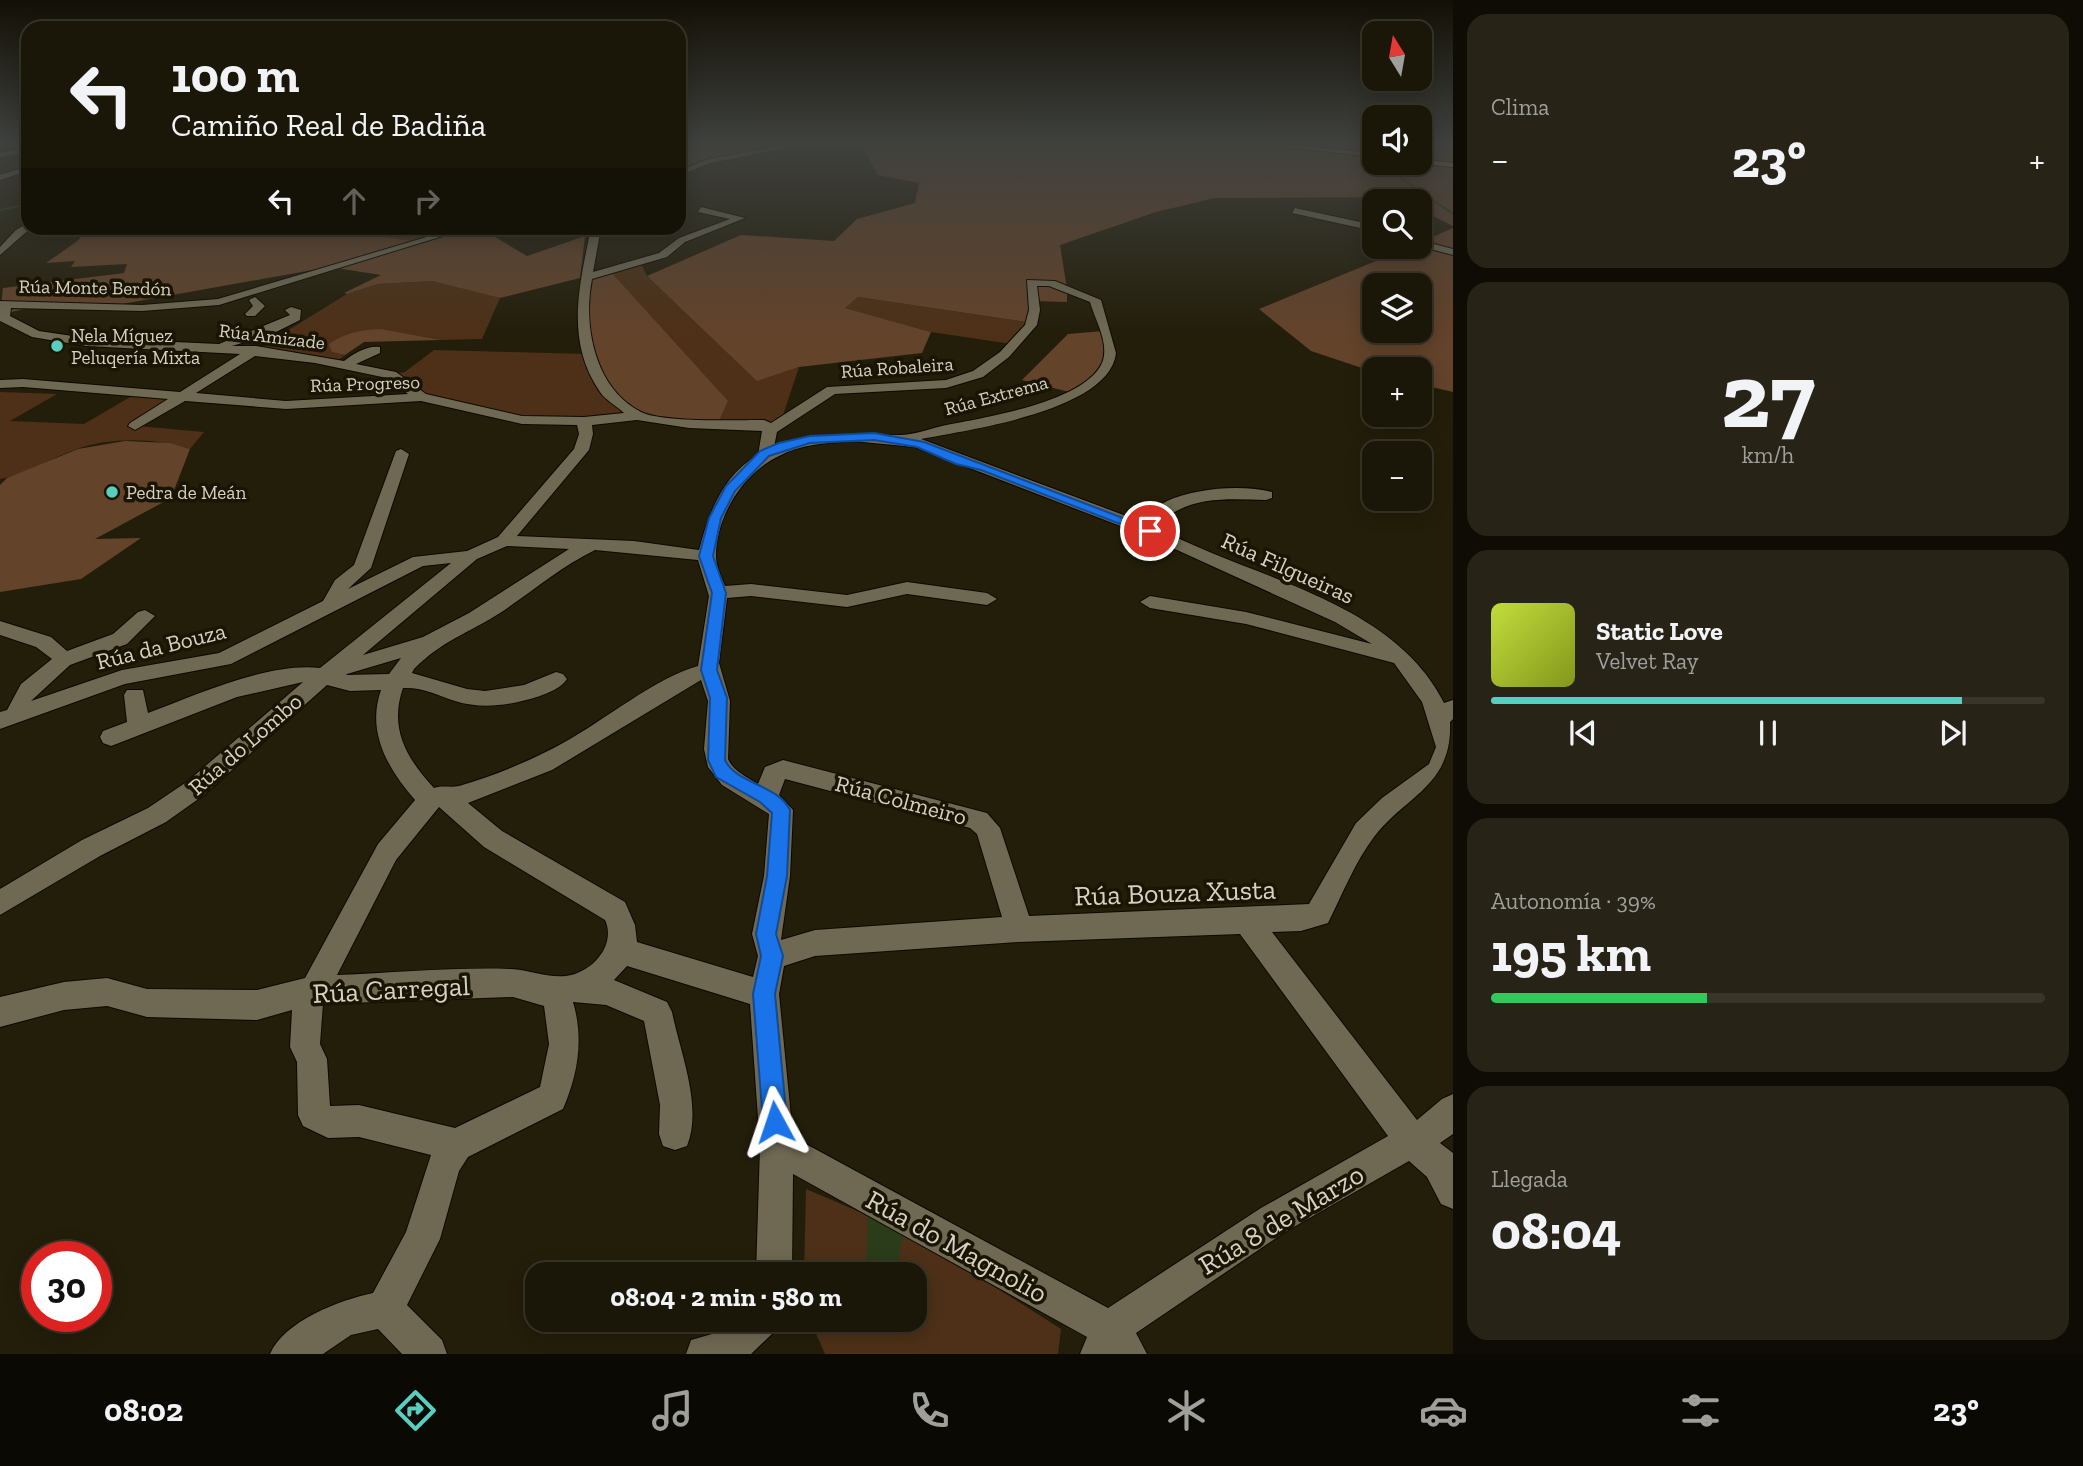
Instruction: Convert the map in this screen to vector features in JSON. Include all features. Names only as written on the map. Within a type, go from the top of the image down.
[{"type":"street","points":[[588,277],[663,255],[693,235],[740,218],[701,210]]},
{"type":"street","points":[[1295,211],[1362,225]]},
{"type":"street","points":[[0,234],[14,235],[21,230]]},
{"type":"street","points":[[0,252],[10,246],[14,235]]},
{"type":"street","name":"Rúa Monte Berdón","points":[[2,303],[142,308],[221,305],[249,299],[444,235]]},
{"type":"street","points":[[595,235],[581,306],[590,359],[607,391],[638,416]]},
{"type":"street","points":[[1432,246],[1453,252]]},
{"type":"street","name":"Rúa Robaleira","points":[[767,442],[832,390],[946,384],[963,382],[981,374],[1002,357],[1033,323],[1035,299],[1031,282],[1051,283],[1095,300]]},
{"type":"street","points":[[236,312],[249,299],[259,306],[251,314]]},
{"type":"street","name":"Rúa Extrema","points":[[898,440],[1026,411],[1086,387],[1104,376],[1109,361],[1109,335],[1095,300]]},
{"type":"street","name":"Rúa Amizade","points":[[2,303],[4,318],[36,334],[86,342],[256,351],[346,365],[391,375],[421,397]]},
{"type":"street","points":[[200,361],[193,360],[214,347],[287,318]]},
{"type":"street","points":[[346,365],[357,357],[376,350]]},
{"type":"street","points":[[135,426],[256,351]]},
{"type":"street","name":"Rúa Progreso","points":[[0,384],[286,405],[421,397],[522,420],[584,421]]},
{"type":"street","points":[[584,421],[638,416],[690,424],[764,424],[767,442],[730,489],[715,518],[706,556],[719,593],[709,670],[719,698],[716,760],[722,772],[766,797],[781,810],[777,876],[766,934],[772,956],[764,994],[777,1147],[774,1262]]},
{"type":"street","name":"Rúa da Bouza","points":[[9,718],[122,677],[224,659],[419,561],[470,556],[504,541],[581,450],[586,434],[584,421]]},
{"type":"street","points":[[767,442],[874,437],[898,440]]},
{"type":"street","name":"Rúa Filgueiras","points":[[898,440],[920,444],[960,462],[985,468],[1150,531],[1342,617],[1386,643],[1421,681],[1433,702],[1446,714]]},
{"type":"street","name":"Rúa da Bouza","points":[[329,605],[342,584],[362,568],[401,454]]},
{"type":"street","name":"Rúa Filgueiras","points":[[1150,531],[1147,526],[1164,509],[1189,501],[1222,495],[1266,495]]},
{"type":"street","name":"Rúa da Bouza","points":[[504,541],[634,546],[706,556]]},
{"type":"street","points":[[111,737],[226,692],[278,679],[325,675],[428,643],[479,617],[573,552],[592,545]]},
{"type":"street","name":"Rúa do Lombo","points":[[0,903],[91,848],[157,815],[195,788],[325,675],[470,556]]},
{"type":"street","points":[[719,593],[751,590],[847,601],[906,588],[987,599]]},
{"type":"street","name":"Rúa Filgueiras","points":[[1150,601],[1246,618],[1400,657]]},
{"type":"street","points":[[9,718],[45,673],[63,660],[120,639],[145,616]]},
{"type":"street","points":[[0,628],[37,638],[58,651],[63,660]]},
{"type":"street","points":[[385,1309],[422,1239],[444,1164],[456,1145],[552,1098],[564,1063],[568,989],[606,969],[622,951],[624,928],[615,911],[493,839],[438,799],[418,788],[384,731],[384,717],[394,682],[428,643]]},
{"type":"street","points":[[456,1145],[359,1121],[328,1122],[314,1115],[312,1059],[305,1047],[307,1004],[313,990],[335,955],[387,852],[438,799],[531,772],[566,755],[688,676],[709,670]]},
{"type":"street","points":[[325,675],[347,683],[430,682],[474,698],[539,690],[556,679]]},
{"type":"street","points":[[135,695],[139,726]]},
{"type":"street","name":"Rúa Bouza Xusta","points":[[772,956],[816,943],[1019,929],[1301,919],[1318,914],[1365,830],[1391,805],[1438,770],[1450,749],[1446,714]]},
{"type":"street","name":"Rúa Colmeiro","points":[[766,797],[773,774],[783,769],[978,820],[988,828],[1019,929]]},
{"type":"street","points":[[1248,922],[1412,1141],[1448,1176]]},
{"type":"street","points":[[622,951],[764,994]]},
{"type":"street","name":"Rúa Carregal","points":[[0,1012],[64,996],[107,992],[147,1003],[257,1005],[313,990],[513,983],[607,992],[657,1012],[676,1105],[676,1134]]},
{"type":"street","name":"Rúa 8 de Marzo","points":[[1112,1346],[1273,1220],[1438,1126],[1453,1110]]},
{"type":"street","name":"Rúa do Magnolio","points":[[777,1147],[1112,1346]]},
{"type":"street","points":[[289,1354],[343,1318],[385,1309]]},
{"type":"street","points":[[385,1309],[428,1354]]},
{"type":"street","points":[[705,1354],[729,1349],[747,1332]]},
{"type":"shaded area","points":[[907,205],[1185,205],[1156,212],[1060,245],[1067,302],[1035,301],[1033,323],[858,297],[845,308],[931,332],[922,353],[799,367],[757,381],[647,276],[741,235],[834,241],[857,219]]},
{"type":"shaded area","points":[[1432,205],[1453,205],[1453,226],[1432,216]]},
{"type":"shaded area","points":[[1453,228],[1453,392],[1432,387],[1432,357],[1362,357],[1362,368],[1311,351],[1259,309],[1381,259],[1432,259],[1432,237]]},
{"type":"shaded area","points":[[83,235],[366,235],[413,241],[437,235],[492,235],[527,256],[585,236],[580,278],[500,298],[432,281],[378,284],[347,294],[344,293],[381,275],[329,267],[111,306],[27,308],[0,315],[3,288],[124,273],[127,264],[71,267],[75,261],[46,263]]},
{"type":"shaded area","points":[[362,235],[438,235],[413,242]]},
{"type":"shaded area","points":[[641,263],[647,276],[757,380],[799,367],[780,424],[718,423],[610,271]]},
{"type":"shaded area","points":[[610,271],[728,401],[718,423],[637,416],[606,391],[589,354],[588,277]]},
{"type":"shaded area","points":[[432,281],[500,298],[482,339],[441,340],[382,329],[332,352],[345,355],[335,363],[256,350],[347,294],[378,284]]},
{"type":"shaded area","points":[[858,297],[1033,323],[1011,344],[931,332],[844,308]]},
{"type":"shaded area","points":[[382,329],[441,340],[364,342],[345,355],[332,352],[329,344],[354,332]]},
{"type":"shaded area","points":[[1103,331],[1109,358],[1093,383],[1073,393],[1022,380],[1068,334]]},
{"type":"shaded area","points":[[434,350],[589,354],[637,416],[522,420],[421,397],[391,375],[405,372]]},
{"type":"shaded area","points":[[0,392],[57,394],[10,421],[84,424],[132,396],[176,400],[137,426],[204,432],[190,449],[148,441],[104,442],[77,449],[0,479]]},
{"type":"shaded area","points":[[125,441],[170,443],[190,449],[171,498],[95,539],[141,538],[81,579],[0,592],[0,485],[7,478],[78,449]]},
{"type":"shaded area","points":[[806,1189],[914,1235],[1061,1329],[1058,1354],[825,1354],[815,1332],[927,1332],[927,1262],[804,1262]]},
{"type":"shaded area","points":[[868,1215],[904,1231],[898,1262],[866,1262]]},
{"type":"waterway","points":[[1440,205],[1453,214]]},
{"type":"waterway","points":[[0,210],[21,206]]},
{"type":"place","name":"Nela Míguez Peluqería Mixta","points":[[57,346]]},
{"type":"place","name":"Pedra de Meán","points":[[112,492]]},
{"type":"route","points":[[775,1122],[764,994],[772,956],[766,934],[777,876],[781,810],[766,797],[722,772],[716,760],[719,698],[709,670],[719,593],[706,556],[715,518],[730,489],[765,454],[783,446],[810,440],[874,437],[920,444],[943,456],[985,468],[1150,531]]}]
